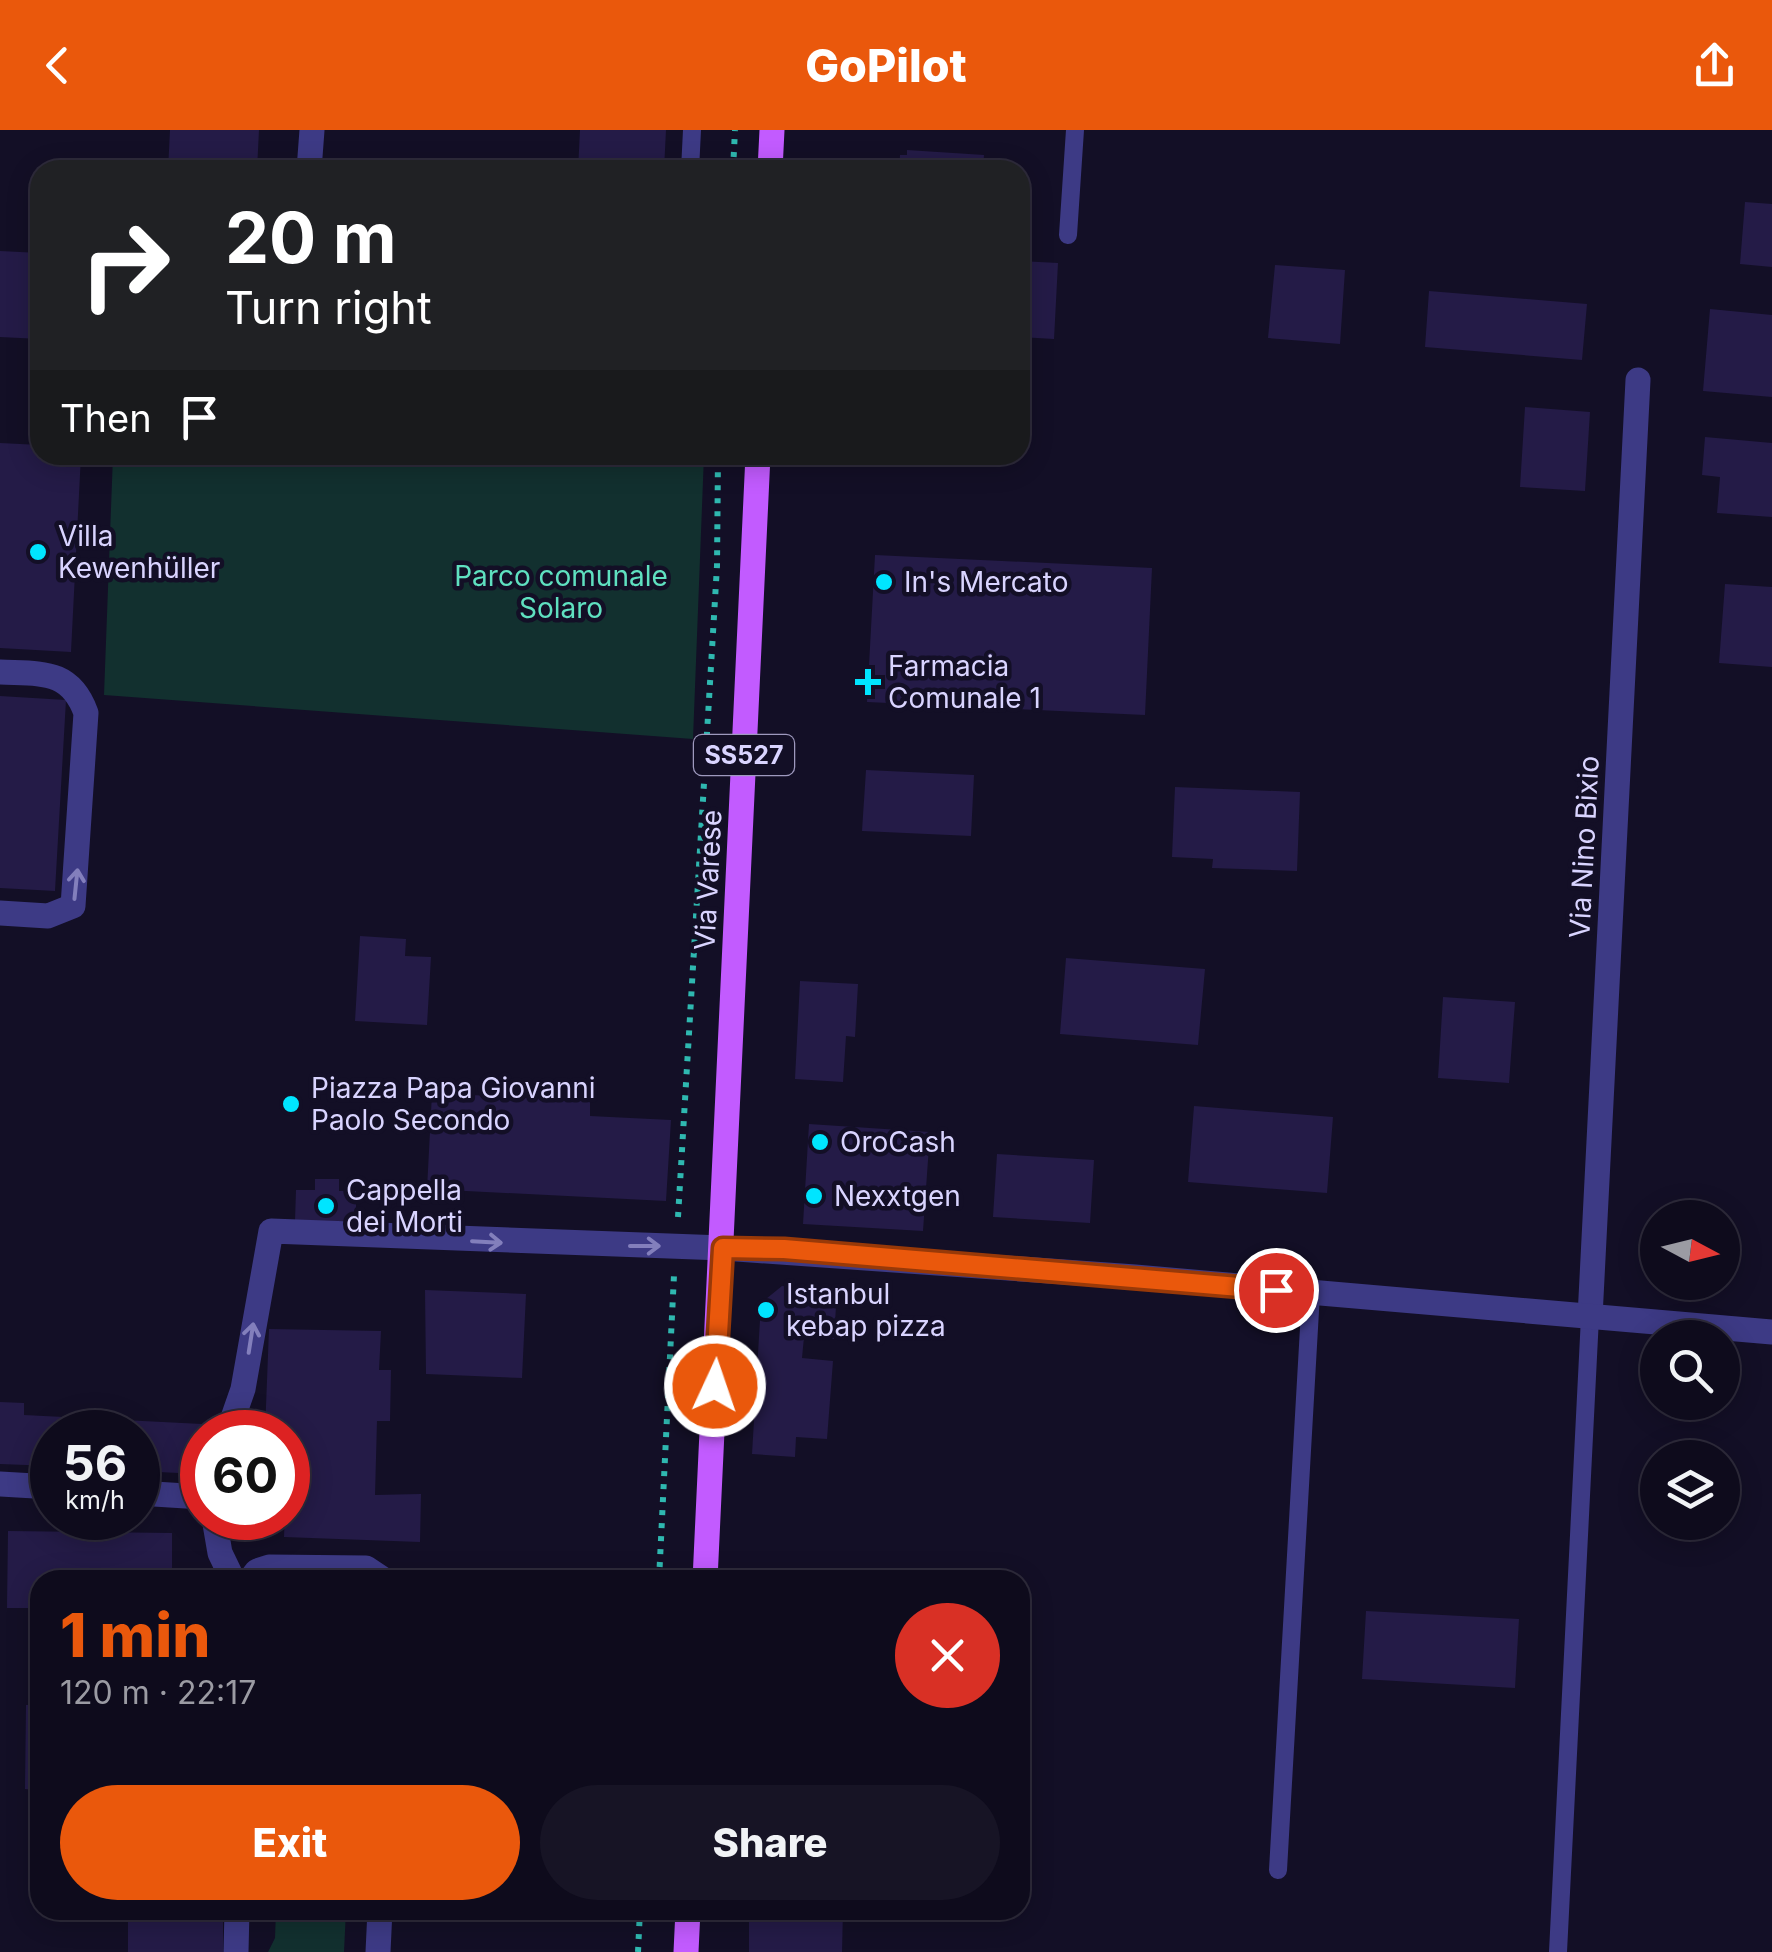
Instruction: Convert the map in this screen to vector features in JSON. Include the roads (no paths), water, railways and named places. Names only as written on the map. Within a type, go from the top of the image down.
[{"type":"main road","points":[[770,160],[772,130]]},
{"type":"main road","name":"Via Varese","points":[[723,1248],[720,1194],[757,465]]},
{"type":"main road","name":"SS527","points":[[707,1570],[723,1248]]},
{"type":"main road","points":[[686,1952],[688,1920]]},
{"type":"street","points":[[310,160],[312,130]]},
{"type":"street","name":"Via Nino Bixio","points":[[1590,1318],[1638,380]]},
{"type":"street","points":[[0,672],[61,678],[78,691],[86,713],[73,906],[48,916],[0,913]]},
{"type":"street","points":[[236,1410],[243,1389],[271,1232],[784,1249],[1772,1332]]},
{"type":"street","points":[[0,1484],[30,1486]]},
{"type":"street","points":[[218,1540],[228,1570]]},
{"type":"street","points":[[260,1570],[369,1570]]},
{"type":"street","points":[[236,1952],[237,1920]]},
{"type":"street","points":[[378,1952],[380,1920]]},
{"type":"lane","points":[[690,160],[692,130]]},
{"type":"lane","points":[[1068,235],[1076,130]]},
{"type":"lane","points":[[1278,1870],[1311,1293]]},
{"type":"lane","points":[[1558,1952],[1590,1318]]},
{"type":"place","name":"Villa Kewenhüller","points":[[38,552]]},
{"type":"place","name":"In's Mercato","points":[[884,582]]},
{"type":"place","name":"Farmacia Comunale 1","points":[[868,682]]},
{"type":"place","name":"Piazza Papa Giovanni Paolo Secondo","points":[[291,1104]]},
{"type":"place","name":"OroCash","points":[[820,1142]]},
{"type":"place","name":"Nexxtgen","points":[[814,1196]]},
{"type":"place","name":"Cappella dei Morti","points":[[326,1206]]},
{"type":"place","name":"Istanbul kebap pizza","points":[[766,1310]]},
{"type":"park label","name":"Parco comunale Solaro","points":[[561,592]]}]
